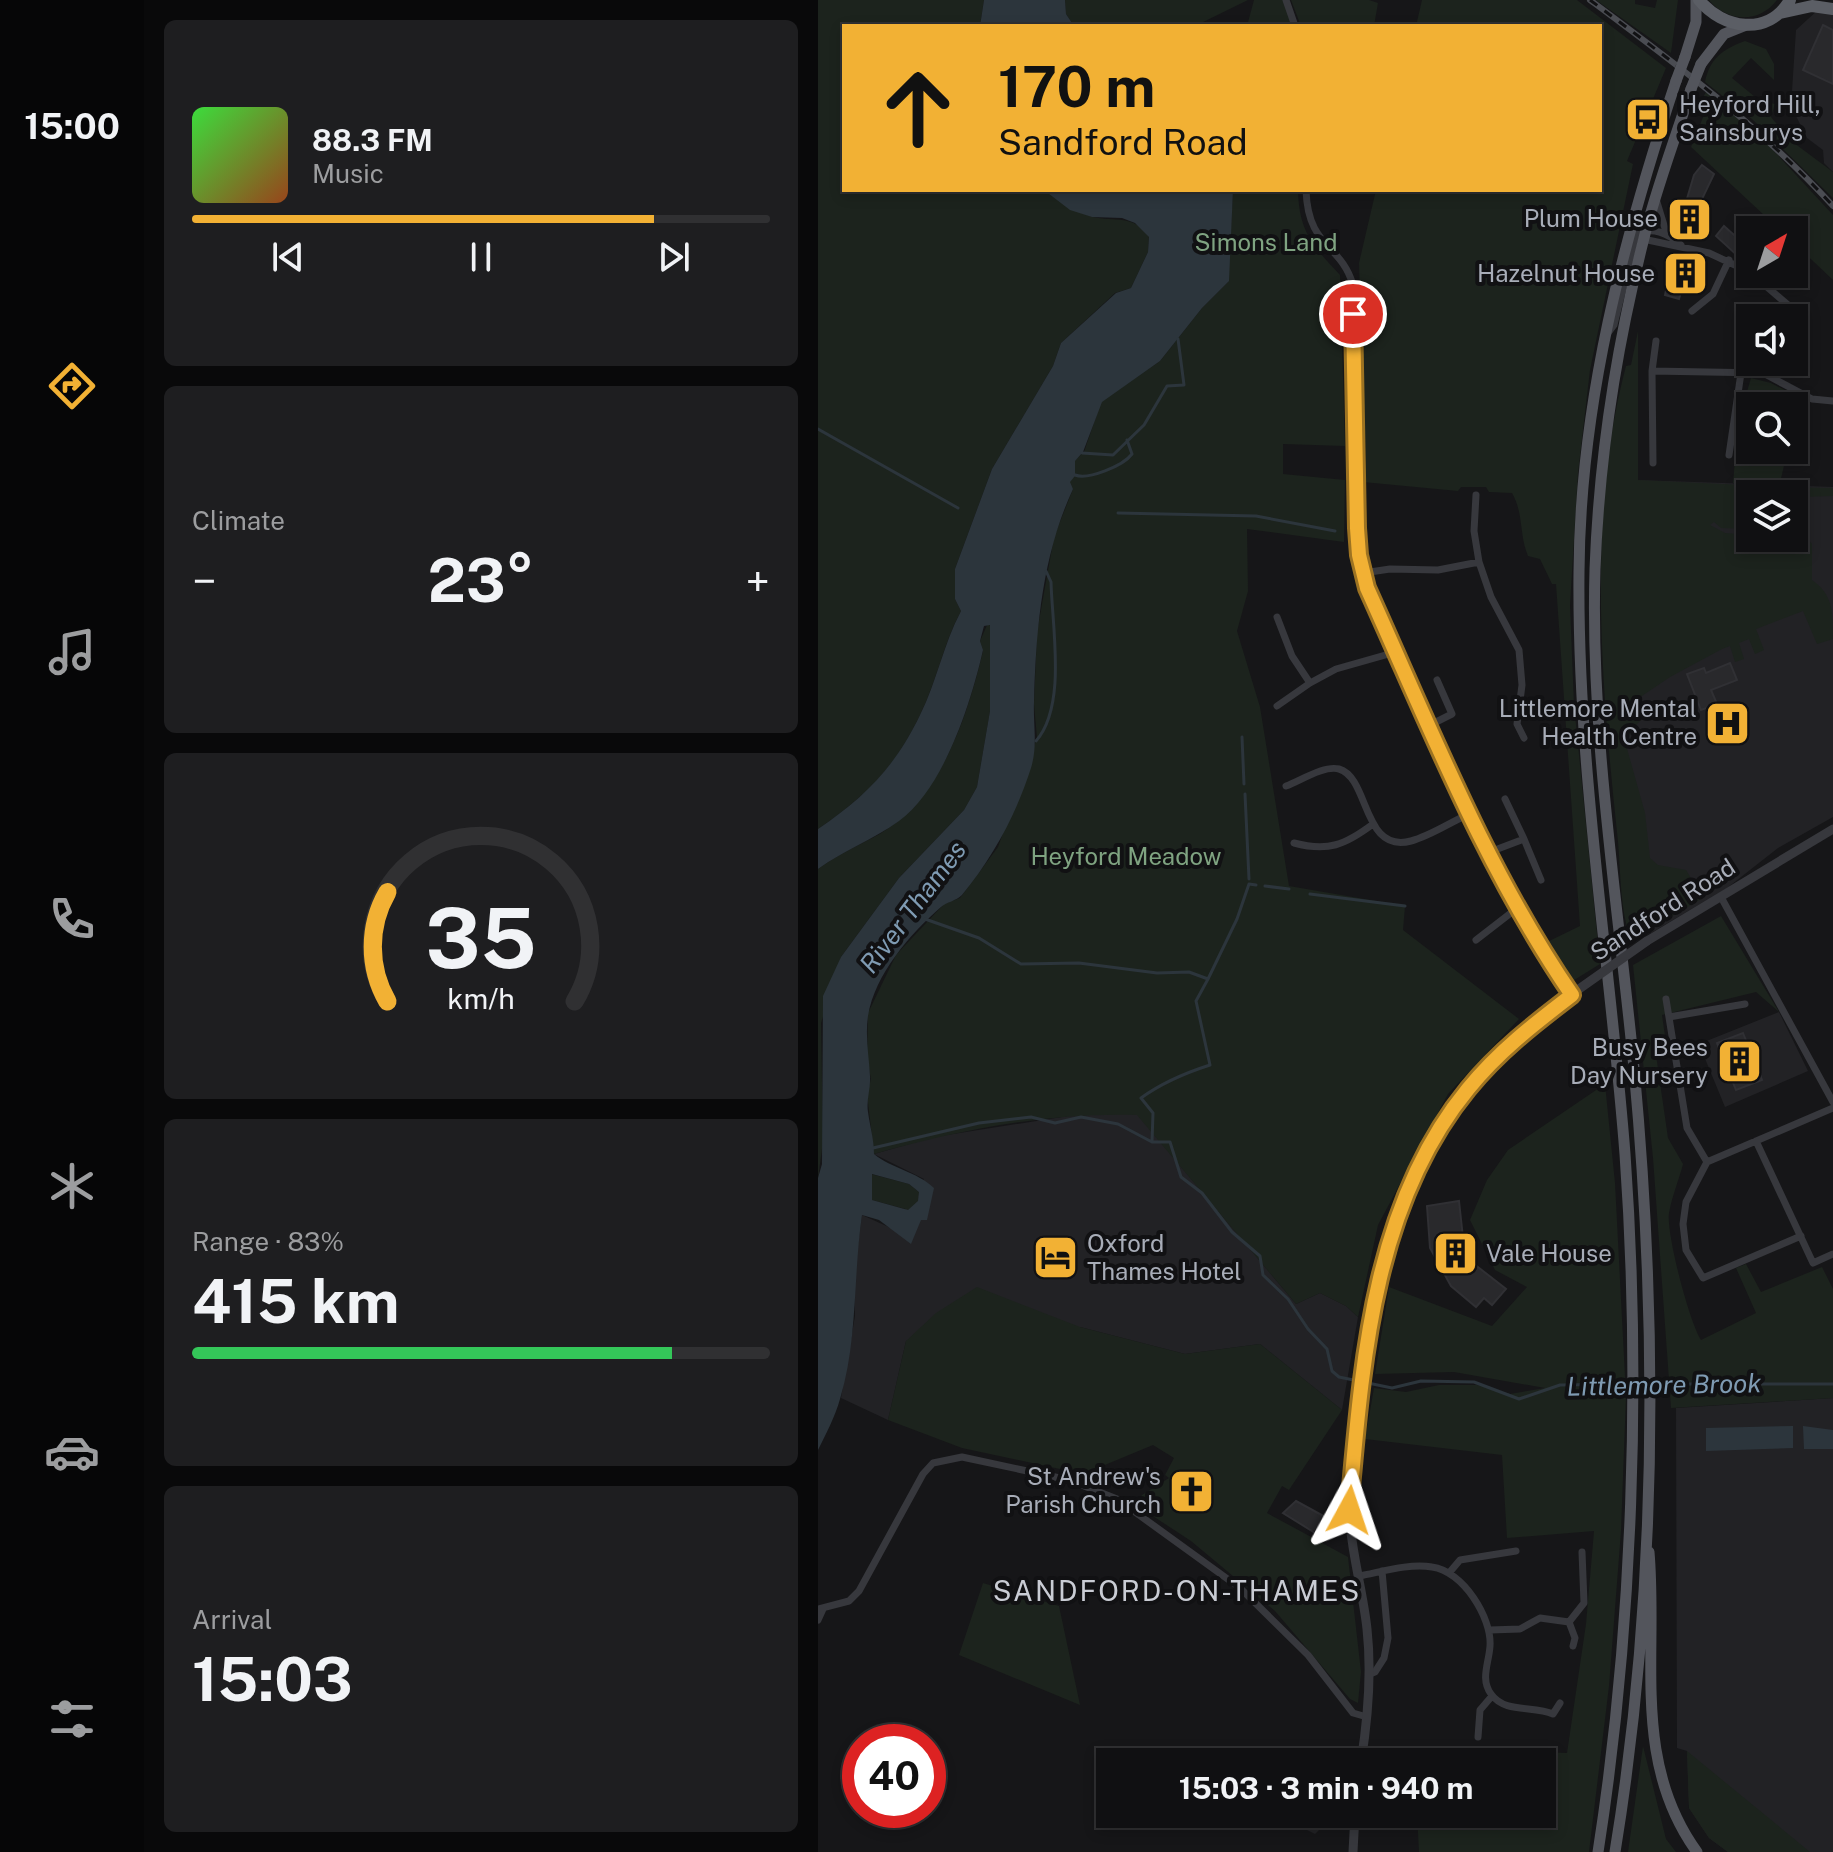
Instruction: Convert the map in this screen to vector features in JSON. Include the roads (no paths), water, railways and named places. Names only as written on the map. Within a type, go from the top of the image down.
[{"type":"highway","points":[[1697,0],[1723,21],[1744,26],[1760,24],[1780,13],[1812,6],[1833,9]]},
{"type":"highway","points":[[1780,13],[1790,0]]},
{"type":"main road","points":[[1615,1852],[1637,1662],[1646,1512],[1649,1368],[1641,1158],[1597,690],[1595,571],[1601,473],[1639,233],[1676,81],[1696,22],[1697,0]]},
{"type":"main road","points":[[1598,1852],[1619,1668],[1633,1367],[1625,1153],[1581,696],[1579,569],[1585,476],[1604,337],[1639,233],[1656,198],[1701,64],[1724,34],[1744,26]]},
{"type":"main road","points":[[1646,1512],[1651,1571],[1649,1706],[1658,1769],[1669,1804],[1697,1852]]},
{"type":"street","points":[[1286,0],[1294,24]]},
{"type":"street","points":[[1306,192],[1312,229],[1348,267],[1353,285],[1354,460],[1363,573],[1467,815],[1516,909],[1575,992]]},
{"type":"street","points":[[1656,198],[1667,235]]},
{"type":"street","points":[[1639,233],[1667,235],[1681,245],[1736,264]]},
{"type":"street","points":[[1639,233],[1668,247],[1681,245]]},
{"type":"street","points":[[1692,311],[1713,294],[1729,260]]},
{"type":"street","points":[[1768,288],[1787,304]]},
{"type":"street","points":[[1653,463],[1652,371],[1656,341]]},
{"type":"street","points":[[1652,371],[1736,373]]},
{"type":"street","points":[[1729,455],[1741,376]]},
{"type":"street","points":[[1769,376],[1812,399],[1833,401]]},
{"type":"street","points":[[1476,495],[1474,531],[1479,562],[1491,597],[1519,650],[1522,685],[1517,724],[1524,738]]},
{"type":"street","points":[[1363,573],[1390,569],[1438,570],[1479,562]]},
{"type":"street","points":[[1277,617],[1292,656],[1310,683]]},
{"type":"street","points":[[1277,706],[1336,669],[1396,652]]},
{"type":"street","points":[[1428,726],[1452,714],[1437,680]]},
{"type":"street","points":[[1286,786],[1327,769],[1338,769],[1350,776],[1373,824],[1384,837],[1409,842],[1467,815]]},
{"type":"street","points":[[1505,799],[1541,880]]},
{"type":"street","points":[[1294,843],[1317,849],[1331,848],[1346,843],[1373,824]]},
{"type":"street","name":"Sandford Road","points":[[1363,1748],[1370,1674],[1349,1510],[1364,1371],[1380,1279],[1408,1186],[1435,1136],[1467,1090],[1495,1058],[1575,992],[1647,941],[1833,829]]},
{"type":"street","points":[[1487,853],[1524,839]]},
{"type":"street","points":[[1721,897],[1833,1105],[1707,1162],[1686,1202],[1683,1224],[1686,1250],[1703,1278],[1801,1236]]},
{"type":"street","points":[[1476,940],[1516,909]]},
{"type":"street","points":[[1666,999],[1687,1128],[1707,1162]]},
{"type":"street","points":[[1669,1017],[1745,1004]]},
{"type":"street","points":[[1756,1141],[1813,1263],[1833,1254]]},
{"type":"street","points":[[818,1620],[820,1609],[849,1601],[859,1591],[923,1474],[933,1463],[962,1457],[1069,1480],[1120,1501],[1240,1588],[1308,1655],[1353,1713],[1367,1717]]},
{"type":"street","points":[[1449,1573],[1460,1560],[1516,1551]]},
{"type":"street","points":[[1569,1622],[1584,1603],[1582,1552]]},
{"type":"street","points":[[1359,1576],[1433,1567],[1449,1573],[1481,1609],[1490,1630],[1485,1677],[1492,1696],[1511,1707],[1538,1708],[1553,1714],[1560,1703]]},
{"type":"street","points":[[1370,1674],[1375,1672],[1388,1646],[1382,1571]]},
{"type":"street","points":[[1490,1630],[1520,1629],[1540,1618],[1569,1622]]},
{"type":"street","points":[[1569,1622],[1575,1638],[1573,1646]]},
{"type":"street","points":[[1478,1737],[1480,1710],[1492,1696]]},
{"type":"street","points":[[1353,1852],[1354,1828]]},
{"type":"water","points":[[984,0],[1065,0],[1066,14],[1073,24],[980,24]]},
{"type":"water","name":"River Thames","points":[[1047,192],[1233,192],[1229,281],[1202,308],[1160,361],[1102,402],[1083,452],[1075,461],[1075,476],[1070,482],[1073,489],[1054,540],[1048,567],[1037,647],[1034,751],[1025,785],[994,851],[973,881],[962,895],[941,907],[906,942],[886,970],[872,1000],[867,1039],[870,1080],[868,1108],[874,1154],[934,1188],[927,1220],[921,1220],[911,1244],[879,1220],[862,1215],[846,1377],[836,1412],[818,1450],[818,1178],[822,1164],[823,996],[841,957],[899,878],[964,810],[977,787],[990,711],[990,625],[984,626],[980,641],[983,650],[963,719],[942,766],[915,806],[889,828],[818,869],[818,829],[877,780],[910,734],[926,702],[961,611],[955,599],[955,569],[992,469],[1053,366],[1061,343],[1116,293],[1131,288],[1148,252],[1149,237],[1135,223],[1122,218],[1092,217],[1070,210]],"holes":[[[872,1174],[909,1184],[919,1192],[918,1201],[908,1210],[872,1200]]]},
{"type":"water","points":[[1793,1426],[1793,1448],[1706,1451],[1706,1428]]},
{"type":"water","points":[[1803,1426],[1833,1430],[1833,1449],[1804,1449]]},
{"type":"waterway","points":[[1082,453],[1113,455],[1144,425],[1167,386],[1184,385],[1178,339]]},
{"type":"waterway","points":[[818,429],[958,508]]},
{"type":"waterway","points":[[1075,475],[1096,474],[1128,459],[1132,454],[1127,440]]},
{"type":"waterway","points":[[1118,513],[1256,516],[1335,531]]},
{"type":"waterway","points":[[1036,741],[1046,726],[1055,687],[1051,582],[1046,571]]},
{"type":"waterway","points":[[1242,737],[1244,784]]},
{"type":"waterway","points":[[1245,794],[1249,879]]},
{"type":"waterway","points":[[1208,979],[1237,919],[1249,884],[1256,885]]},
{"type":"waterway","points":[[1265,886],[1289,889]]},
{"type":"waterway","points":[[1310,894],[1405,906]]},
{"type":"waterway","name":"Littlemore Brook","points":[[925,919],[979,938],[1021,964],[1079,963],[1157,973],[1189,972],[1208,979],[1196,1001],[1210,1065],[1174,1078],[1141,1098],[1153,1113],[1152,1142],[1170,1142],[1181,1177],[1202,1193],[1232,1232],[1260,1256],[1263,1275],[1288,1299],[1308,1329],[1327,1349],[1332,1371],[1339,1377],[1392,1388],[1421,1381],[1474,1382],[1519,1399],[1560,1385],[1629,1384]]},
{"type":"waterway","points":[[873,1148],[979,1123],[1031,1117],[1055,1123],[1081,1117],[1118,1124],[1152,1142]]},
{"type":"waterway","name":"Littlemore Brook","points":[[1653,1384],[1833,1384]]},
{"type":"railway","points":[[1590,0],[1747,123],[1833,206]]},
{"type":"place","name":"Heyford Hill, Sainsburys","points":[[1648,119]]},
{"type":"place","name":"Plum House","points":[[1689,219]]},
{"type":"place","name":"Hazelnut House","points":[[1686,274]]},
{"type":"place","name":"Littlemore Mental Health Centre","points":[[1728,723]]},
{"type":"place","name":"Busy Bees Day Nursery","points":[[1739,1062]]},
{"type":"place","name":"Vale House","points":[[1455,1254]]},
{"type":"place","name":"Oxford Thames Hotel","points":[[1056,1258]]},
{"type":"place","name":"St Andrew's Parish Church","points":[[1192,1491]]},
{"type":"district","name":"SANDFORD-ON-THAMES","points":[[1177,1591]]},
{"type":"park label","name":"Simons Land","points":[[1266,243]]},
{"type":"park label","name":"Heyford Meadow","points":[[1126,857]]}]
